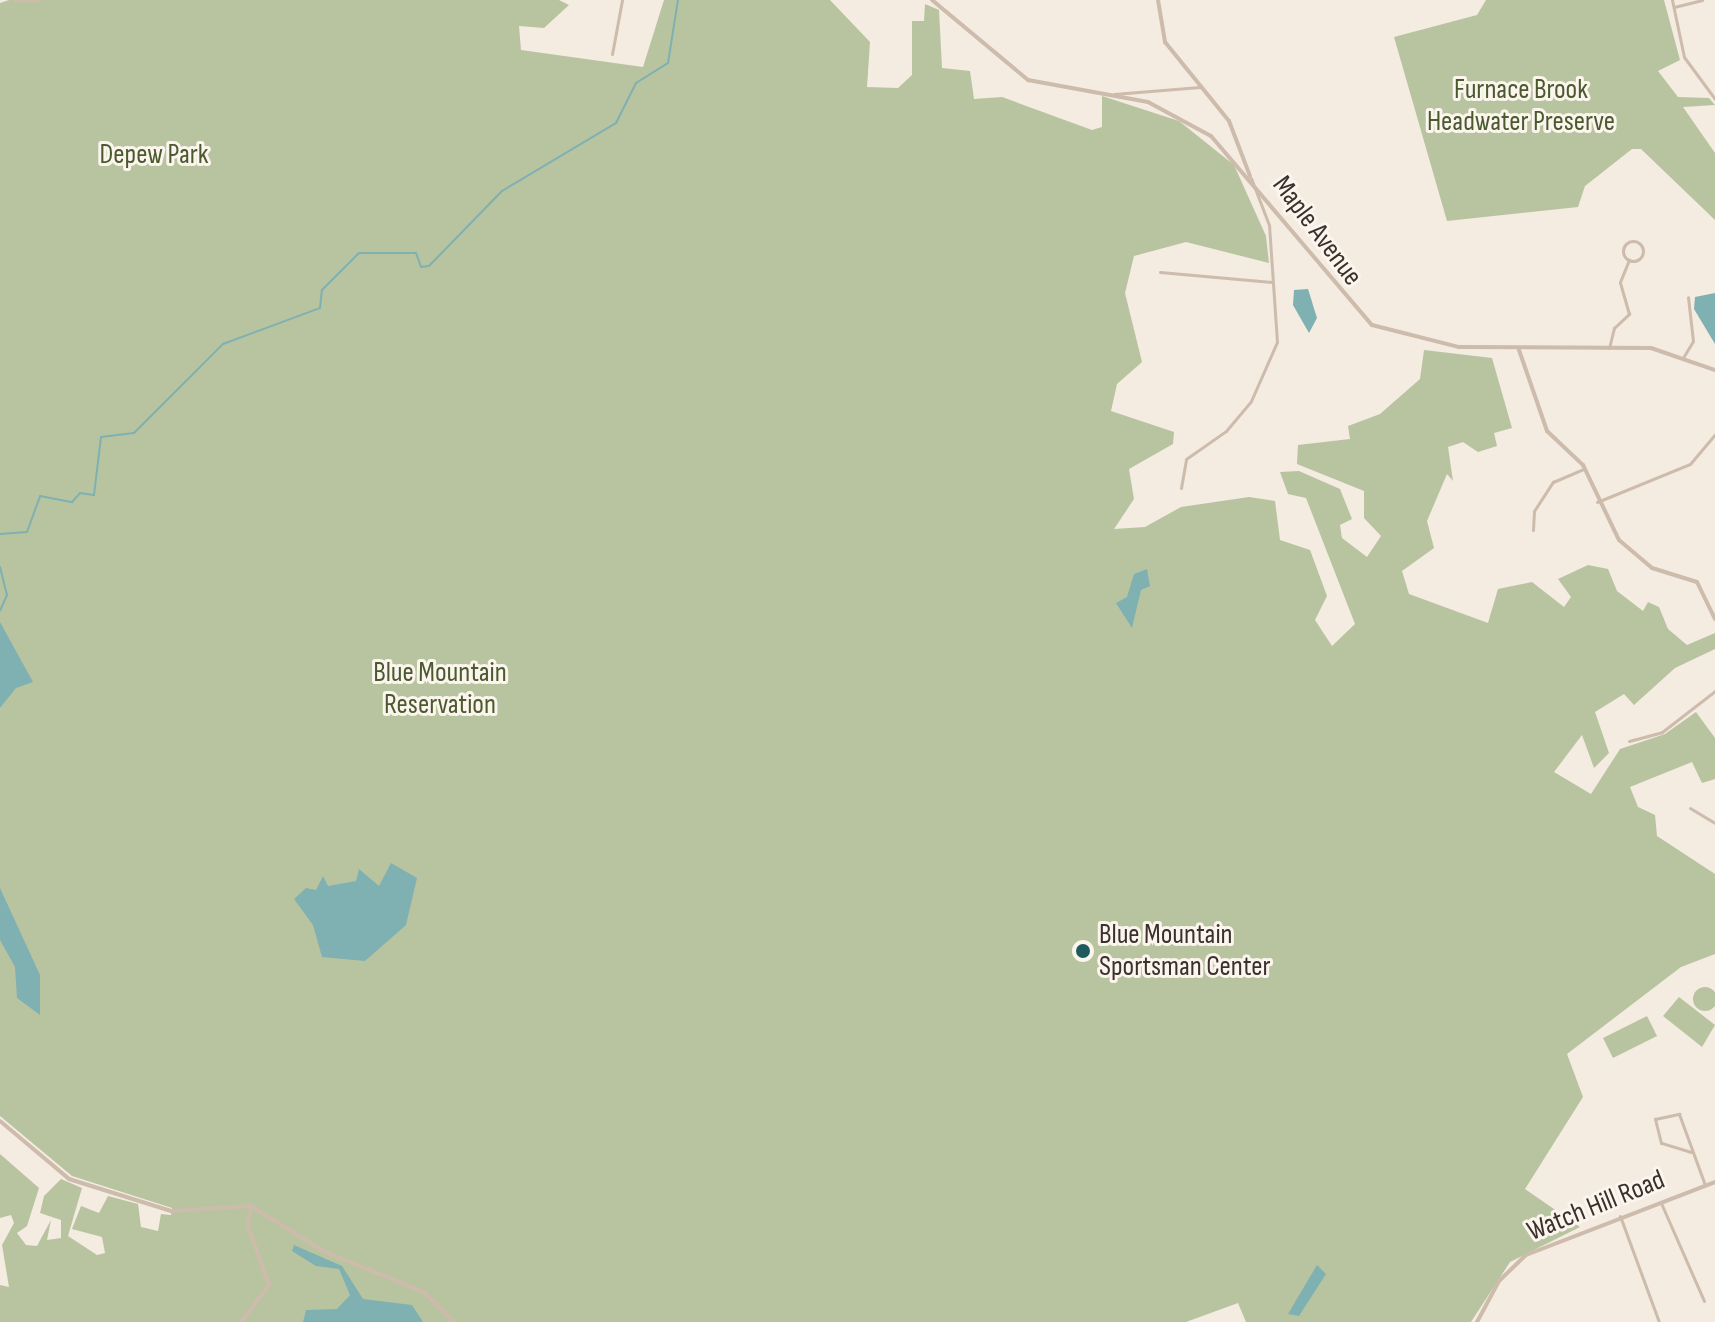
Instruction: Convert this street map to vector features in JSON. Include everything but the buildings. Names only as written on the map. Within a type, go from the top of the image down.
[{"type":"street","points":[[14,0],[39,0]]},
{"type":"street","points":[[612,54],[622,0]]},
{"type":"street","name":"Maple Avenue","points":[[932,0],[1028,80],[1114,94],[1197,126],[1251,178],[1366,322],[1446,345],[1519,350],[1609,348],[1684,356],[1715,370]]},
{"type":"street","points":[[1158,0],[1165,42],[1234,129],[1267,217],[1273,282],[1273,356],[1226,431],[1186,459],[1181,488]]},
{"type":"street","points":[[1672,0],[1684,57],[1715,99]]},
{"type":"street","points":[[1674,7],[1702,0]]},
{"type":"street","points":[[1114,94],[1200,87]]},
{"type":"street","points":[[1609,348],[1614,328],[1629,314],[1620,282],[1629,260],[1642,254],[1635,242],[1623,249],[1629,260]]},
{"type":"street","points":[[1160,272],[1273,282]]},
{"type":"street","points":[[1684,356],[1693,341],[1688,297]]},
{"type":"street","points":[[1519,350],[1547,431],[1584,469],[1597,502],[1619,540],[1643,562],[1702,586],[1715,619]]},
{"type":"street","points":[[1597,502],[1690,464],[1715,434]]},
{"type":"street","points":[[1533,530],[1534,511],[1553,482],[1584,469]]},
{"type":"street","points":[[1629,741],[1662,732],[1715,691]]},
{"type":"street","points":[[1690,808],[1715,823]]},
{"type":"street","points":[[1691,1152],[1663,1145],[1654,1130],[1657,1117],[1679,1114],[1705,1185]]},
{"type":"street","points":[[0,1121],[77,1183],[171,1211],[251,1206],[325,1252],[424,1292],[454,1322]]},
{"type":"street","name":"Watch Hill Road","points":[[1477,1322],[1516,1262],[1620,1216],[1715,1182]]},
{"type":"street","points":[[1661,1203],[1704,1301]]},
{"type":"street","points":[[241,1322],[269,1285],[248,1226],[251,1206]]},
{"type":"street","points":[[1620,1216],[1659,1322]]},
{"type":"green space","name":"Blue Mountain Reservation","points":[[9,0],[559,0],[569,5],[544,28],[519,26],[521,50],[643,67],[664,0],[830,0],[870,42],[867,87],[898,88],[912,75],[912,21],[924,21],[925,4],[939,10],[942,68],[970,71],[974,99],[1002,97],[1092,130],[1102,127],[1102,96],[1179,121],[1234,165],[1266,236],[1269,263],[1186,242],[1134,256],[1125,293],[1142,362],[1117,384],[1111,411],[1174,432],[1173,444],[1129,469],[1134,499],[1114,529],[1145,527],[1181,507],[1249,497],[1275,501],[1280,540],[1310,550],[1327,596],[1315,620],[1332,646],[1355,624],[1306,498],[1288,494],[1280,472],[1299,471],[1340,489],[1352,519],[1340,525],[1342,538],[1367,557],[1381,536],[1364,518],[1364,491],[1297,464],[1298,445],[1350,439],[1348,426],[1380,414],[1420,379],[1424,350],[1492,358],[1512,428],[1494,433],[1497,446],[1478,452],[1463,442],[1448,447],[1453,481],[1447,474],[1427,521],[1434,548],[1402,571],[1409,594],[1488,623],[1498,589],[1532,582],[1564,607],[1571,597],[1558,579],[1588,565],[1608,569],[1617,591],[1643,611],[1648,602],[1659,607],[1668,629],[1687,645],[1715,633],[1715,649],[1675,668],[1634,705],[1624,694],[1595,712],[1609,753],[1594,768],[1582,735],[1554,772],[1591,794],[1620,749],[1665,734],[1696,712],[1715,738],[1715,779],[1702,783],[1692,762],[1630,787],[1638,807],[1655,815],[1657,836],[1715,874],[1715,954],[1681,967],[1567,1054],[1583,1097],[1525,1189],[1580,1227],[1510,1262],[1471,1322],[1246,1322],[1238,1303],[1186,1322],[0,1322],[0,1285],[9,1287],[2,1245],[14,1223],[11,1215],[0,1218],[0,1154],[39,1188],[27,1226],[17,1233],[26,1245],[37,1246],[51,1220],[47,1240],[61,1238],[61,1220],[40,1213],[44,1196],[61,1179],[82,1188],[68,1236],[97,1255],[105,1253],[102,1237],[72,1229],[81,1206],[99,1213],[108,1196],[138,1204],[141,1227],[158,1231],[161,1214],[171,1215],[172,1208],[72,1176],[0,1116],[0,3]]},
{"type":"green space","name":"Furnace Brook Headwater Preserve","points":[[1486,0],[1664,0],[1680,60],[1658,71],[1678,97],[1709,98],[1715,105],[1683,107],[1715,153],[1715,220],[1641,149],[1632,149],[1585,186],[1578,207],[1447,221],[1394,37],[1477,15]]},
{"type":"green space","points":[[1705,987],[1714,990],[1717,999],[1714,1008],[1705,1011],[1696,1008],[1693,999],[1696,990]]},
{"type":"green space","points":[[1679,997],[1715,1025],[1702,1047],[1663,1016]]},
{"type":"green space","points":[[1647,1016],[1657,1036],[1613,1058],[1603,1038]]},
{"type":"water","points":[[1308,289],[1317,318],[1309,333],[1293,305],[1294,290]]},
{"type":"water","points":[[1715,293],[1715,344],[1694,309],[1695,297]]},
{"type":"water","points":[[1147,569],[1150,586],[1141,590],[1132,628],[1116,603],[1127,597],[1134,574]]},
{"type":"water","points":[[0,622],[33,682],[16,688],[0,708]]},
{"type":"water","points":[[391,863],[417,878],[406,925],[365,961],[322,957],[313,925],[294,899],[306,888],[316,890],[323,876],[328,886],[356,881],[359,869],[379,886]]},
{"type":"water","points":[[0,888],[40,975],[40,1015],[17,998],[15,967],[0,940]]},
{"type":"water","points":[[294,1245],[342,1266],[363,1299],[412,1305],[423,1322],[303,1322],[306,1310],[337,1309],[350,1295],[339,1269],[316,1266],[292,1251]]},
{"type":"water","points":[[1317,1265],[1326,1274],[1299,1316],[1288,1314]]},
{"type":"waterway","points":[[0,534],[27,532],[40,496],[72,502],[80,493],[94,495],[101,437],[134,433],[223,344],[320,308],[322,290],[359,253],[416,253],[421,267],[429,266],[502,191],[616,123],[636,83],[668,63],[678,0]]},
{"type":"waterway","points":[[0,567],[7,595],[0,611]]},
{"type":"place","name":"Blue Mountain Sportsman Center","points":[[1083,951]]},
{"type":"park label","name":"Depew Park","points":[[154,155]]}]
